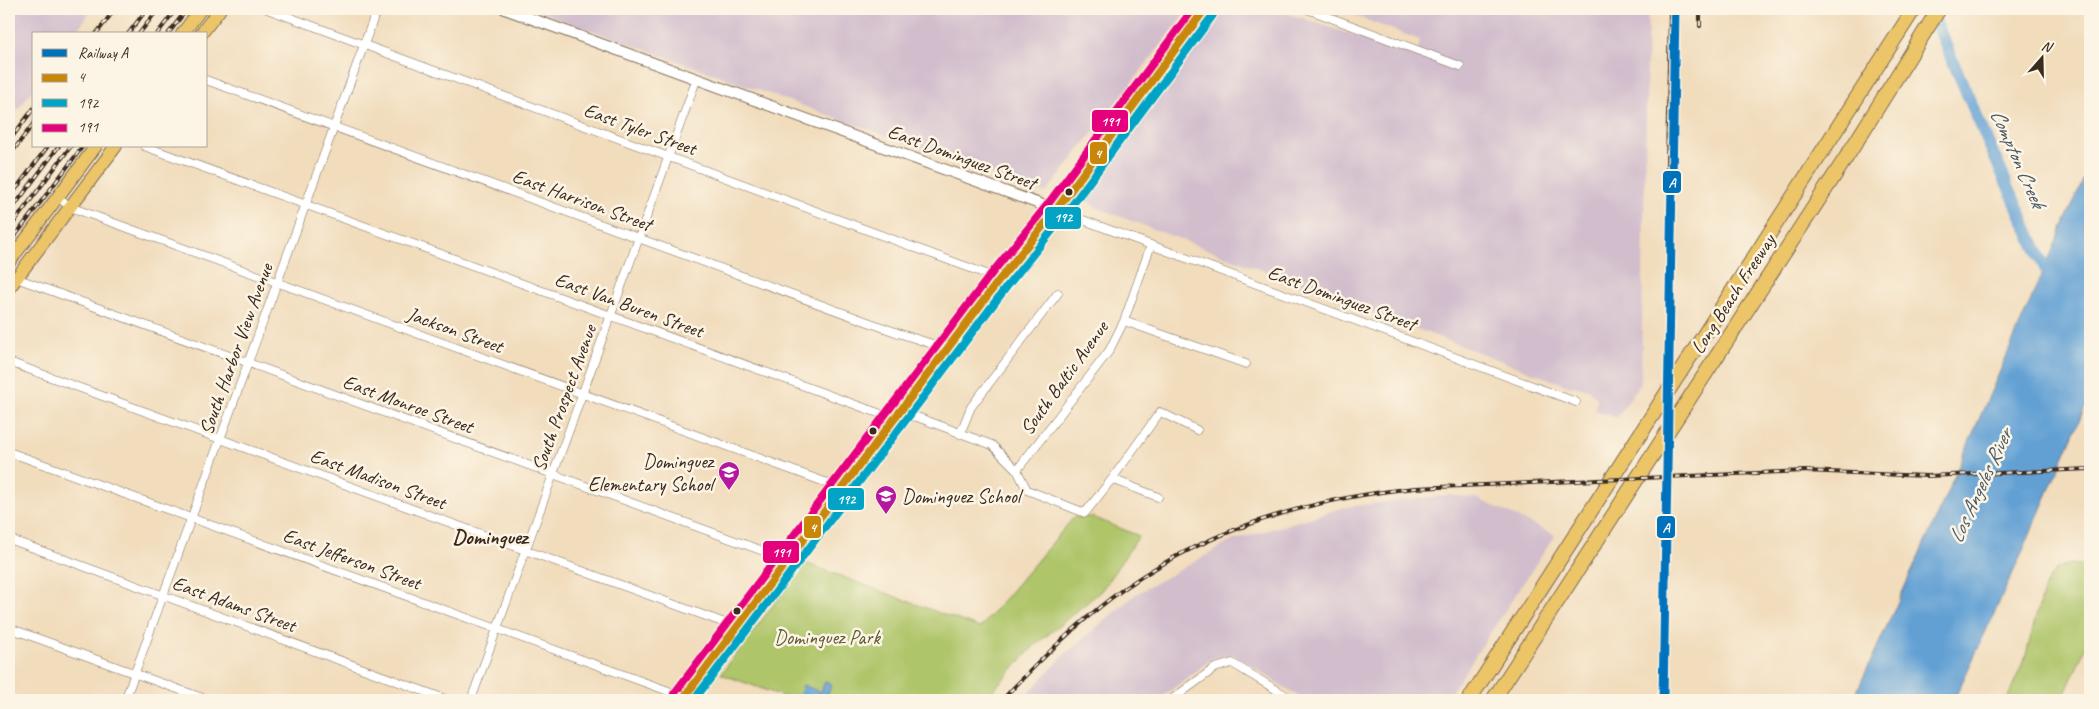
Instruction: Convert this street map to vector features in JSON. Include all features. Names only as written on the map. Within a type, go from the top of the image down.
[{"type":"highway","name":"Long Beach Freeway","points":[[1469,700],[1914,9]]},
{"type":"highway","name":"Long Beach Freeway","points":[[1493,700],[1852,150],[1902,66],[1939,9]]},
{"type":"main road","points":[[184,32],[201,9]]},
{"type":"main road","points":[[203,32],[220,9]]},
{"type":"main road","points":[[683,698],[844,489],[1000,279],[1056,210],[1205,9]]},
{"type":"main road","points":[[9,262],[95,148]]},
{"type":"main road","points":[[12,283],[114,148]]},
{"type":"street","name":"East Tyler Street","points":[[268,9],[1000,279]]},
{"type":"street","name":"South Harbor View Avenue","points":[[125,700],[377,9]]},
{"type":"street","name":"East Dominguez Street","points":[[505,9],[1576,402]]},
{"type":"street","points":[[1307,9],[1460,66]]},
{"type":"street","name":"South Prospect Avenue","points":[[471,700],[697,78]]},
{"type":"street","name":"East Harrison Street","points":[[208,81],[898,333],[948,348]]},
{"type":"street","name":"East Van Buren Street","points":[[149,148],[880,414],[917,417],[992,445],[1017,470],[1027,490],[1085,513],[1112,479]]},
{"type":"street","name":"Jackson Street","points":[[58,197],[70,207],[844,489]]},
{"type":"street","name":"South Baltic Avenue","points":[[1017,470],[1109,351],[1124,321],[1150,245]]},
{"type":"street","name":"East Monroe Street","points":[[12,283],[248,362],[788,560]]},
{"type":"street","points":[[960,434],[971,407],[1058,293]]},
{"type":"street","points":[[1124,321],[1246,364]]},
{"type":"street","name":"East Madison Street","points":[[9,362],[736,627]]},
{"type":"street","points":[[1158,497],[1112,479],[1160,412],[1197,430]]},
{"type":"street","name":"East Jefferson Street","points":[[9,452],[683,698]]},
{"type":"street","name":"East Adams Street","points":[[9,539],[448,700]]},
{"type":"street","points":[[9,628],[208,700]]},
{"type":"street","points":[[1171,700],[1215,668],[1224,664],[1238,665],[1293,700]]},
{"type":"shaded area","points":[[9,9],[93,9],[76,32],[32,32],[32,91],[9,121]]},
{"type":"shaded area","points":[[532,9],[1189,9],[1046,193]]},
{"type":"shaded area","points":[[1225,9],[1274,9],[1417,56],[1420,40],[1337,9],[1648,9],[1641,382],[1617,418],[1595,410],[1597,398],[1588,389],[1565,385],[1095,207],[1087,200],[1087,194],[1095,179]]},
{"type":"shaded area","points":[[1450,495],[1476,498],[1555,535],[1446,700],[1304,700],[1233,654],[1213,658],[1158,700],[1022,700],[1066,653],[1136,594],[1232,541],[1345,507]]},
{"type":"green space","name":"Dominguez Park","points":[[1074,517],[1093,517],[1139,536],[1101,591],[1033,647],[984,700],[793,700],[721,674],[805,563],[980,628]]},
{"type":"green space","points":[[2090,558],[2090,638],[2062,700],[2007,700],[2026,655],[2043,590],[2050,577],[2058,568],[2069,564],[2082,565]]},
{"type":"water","name":"Los Angeles River","points":[[2090,164],[2090,396],[2017,564],[1954,700],[1853,700],[1933,525]]},
{"type":"water","points":[[825,681],[832,684],[828,694],[825,693],[822,700],[799,697],[803,685],[821,692]]},
{"type":"waterway","name":"Compton Creek","points":[[1930,9],[1991,149],[2053,282]]},
{"type":"railway","points":[[98,32],[115,9]]},
{"type":"railway","points":[[130,32],[147,9]]},
{"type":"railway","points":[[141,32],[158,9]]},
{"type":"railway","points":[[159,32],[176,9]]},
{"type":"railway","points":[[170,32],[187,9]]},
{"type":"railway","points":[[1667,167],[1670,9]]},
{"type":"railway","points":[[1700,9],[1700,26]]},
{"type":"railway","points":[[9,141],[32,111]]},
{"type":"railway","points":[[9,156],[32,126]]},
{"type":"railway","points":[[9,198],[46,148]]},
{"type":"railway","points":[[9,213],[58,148]]},
{"type":"railway","points":[[9,229],[70,148]]},
{"type":"railway","points":[[9,244],[81,148]]},
{"type":"railway","points":[[1002,700],[1081,622],[1144,575],[1216,537],[1294,510],[1334,501],[1374,493],[1415,488],[1804,471],[1927,476],[2090,469]]},
{"type":"rail line","name":"A","points":[[1663,700],[1675,9]]},
{"type":"transit line","name":"191","points":[[674,694],[992,273],[1048,204],[1193,9]]},
{"type":"transit line","name":"4","points":[[682,700],[1000,279],[1056,210],[1205,9]]},
{"type":"transit line","name":"192","points":[[694,700],[1008,285],[1064,216],[1213,15]]},
{"type":"place","name":"Dominguez Elementary School","points":[[729,491]]},
{"type":"place","name":"Dominguez School","points":[[886,515]]},
{"type":"district","name":"Dominguez","points":[[490,537]]}]
